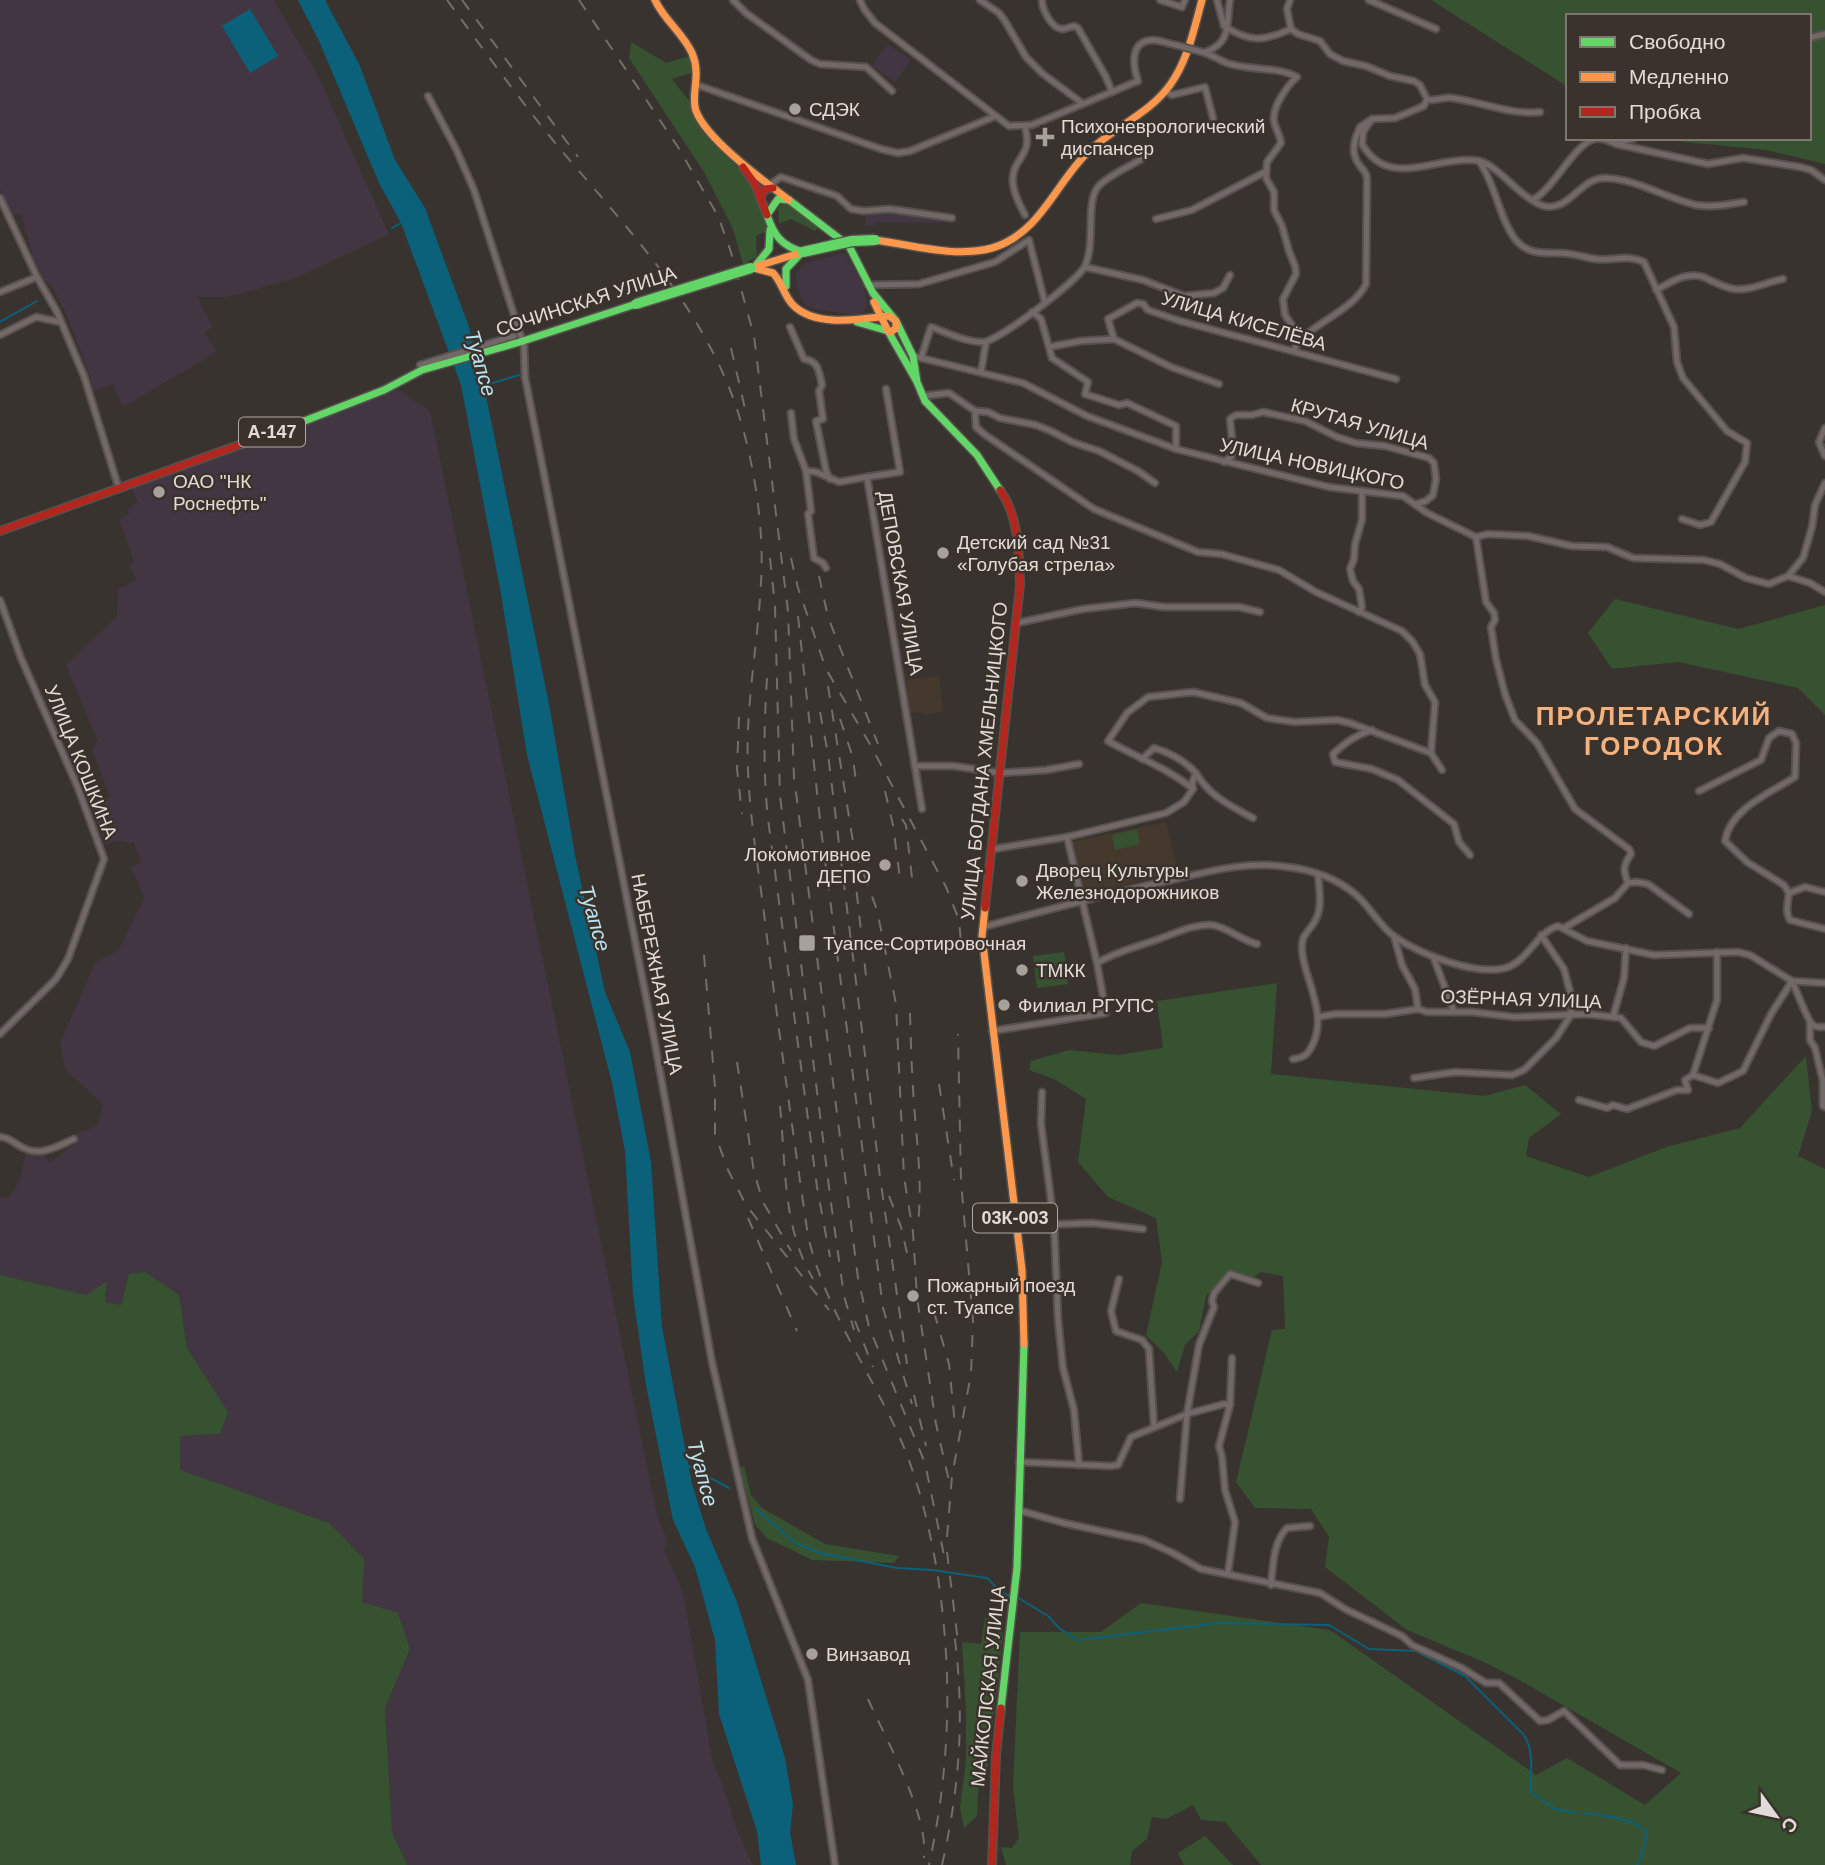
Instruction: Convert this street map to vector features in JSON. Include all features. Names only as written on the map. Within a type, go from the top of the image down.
[{"type":"main road","points":[[655,0],[691,51],[695,64],[697,85],[694,102],[697,114],[737,158],[755,184],[776,238],[785,247],[803,252]]},
{"type":"main road","name":"А-147","points":[[751,268],[852,241],[875,240],[978,251],[1015,238],[1032,225],[1046,209],[1088,153],[1141,113],[1165,90],[1183,60],[1202,0]]},
{"type":"main road","points":[[737,158],[849,246],[888,331],[918,382]]},
{"type":"main road","points":[[760,198],[765,189],[771,186]]},
{"type":"main road","points":[[751,268],[764,259],[770,248],[769,219],[772,205],[779,198],[789,200]]},
{"type":"main road","points":[[788,297],[784,280],[786,269],[803,252]]},
{"type":"main road","points":[[751,268],[772,271],[781,281],[791,304],[799,310],[888,331],[896,328],[896,321]]},
{"type":"main road","name":"СОЧИНСКАЯ УЛИЦА","points":[[0,531],[361,399],[402,381],[421,368],[751,268]]},
{"type":"main road","points":[[846,320],[867,314],[872,293]]},
{"type":"main road","points":[[872,293],[896,321],[917,357],[918,382]]},
{"type":"main road","points":[[846,320],[889,316],[896,321]]},
{"type":"main road","name":"УЛИЦА БОГДАНА ХМЕЛЬНИЦКОГО","points":[[918,382],[932,411],[977,455],[1004,495],[1015,526],[1020,561],[1016,624],[983,927],[983,957],[1022,1270],[1024,1317],[1018,1510]]},
{"type":"main road","name":"МАЙКОПСКАЯ УЛИЦА","points":[[992,1865],[996,1755],[1015,1590],[1018,1510]]},
{"type":"street","points":[[733,0],[746,13],[811,60],[820,64],[866,67],[892,91]]},
{"type":"street","points":[[860,0],[875,23],[1009,126],[1024,127],[1138,81],[1132,62],[1135,52],[1142,43],[1154,40],[1204,52],[1225,63],[1253,70],[1289,72],[1297,77],[1276,110],[1274,119],[1281,143],[1267,162],[1265,172],[1274,192],[1274,210],[1283,226],[1295,265],[1296,274],[1283,299],[1285,315],[1301,339]]},
{"type":"street","points":[[980,0],[999,13],[1026,57],[1043,74],[1082,103]]},
{"type":"street","points":[[1042,0],[1042,6],[1055,26],[1062,29],[1074,26],[1078,28],[1112,92]]},
{"type":"street","points":[[1160,0],[1182,7],[1185,0]]},
{"type":"street","points":[[1217,0],[1227,29],[1259,40],[1291,29]]},
{"type":"street","points":[[1204,52],[1217,48],[1223,41],[1230,0]]},
{"type":"street","points":[[1282,0],[1289,2],[1291,29]]},
{"type":"street","points":[[1369,0],[1436,29]]},
{"type":"street","points":[[1291,29],[1320,41],[1330,54],[1343,61],[1414,81],[1420,85],[1427,99],[1424,106],[1395,118],[1372,119],[1360,127],[1353,152],[1367,178],[1366,284],[1361,295],[1301,339],[1294,350]]},
{"type":"street","points":[[697,85],[898,153],[910,151],[996,116]]},
{"type":"street","points":[[1165,90],[1172,95],[1205,87],[1213,118]]},
{"type":"street","name":"НАБЕРЕЖНАЯ УЛИЦА","points":[[428,96],[474,190],[519,340],[654,1038],[712,1362],[752,1538],[808,1680],[835,1865]]},
{"type":"street","points":[[1427,99],[1453,98],[1527,113],[1540,111]]},
{"type":"street","points":[[1372,119],[1363,132],[1362,144],[1367,153],[1386,166],[1400,169],[1460,160],[1479,161],[1486,163],[1513,188],[1543,206],[1557,206],[1590,181],[1604,178],[1636,182],[1698,205],[1744,202]]},
{"type":"street","points":[[1024,127],[1028,143],[1013,174],[1013,185],[1025,215]]},
{"type":"street","points":[[1534,199],[1548,190],[1558,173],[1592,140]]},
{"type":"street","points":[[1607,140],[1708,164],[1743,159],[1800,167],[1811,170],[1825,180]]},
{"type":"street","points":[[1616,144],[1628,140]]},
{"type":"street","points":[[917,357],[931,327],[967,340],[986,342],[1045,303],[1085,267],[1092,241],[1091,199],[1096,188],[1143,158]]},
{"type":"street","points":[[1479,161],[1492,184],[1515,240],[1528,250],[1538,254],[1572,254],[1597,259],[1635,257],[1644,262],[1674,327],[1677,362],[1683,378],[1727,431],[1747,443],[1745,462],[1711,522],[1700,525],[1682,519]]},
{"type":"street","points":[[1156,219],[1192,210],[1265,172]]},
{"type":"street","points":[[771,186],[781,177],[837,196],[851,209],[890,209],[952,218]]},
{"type":"street","points":[[0,198],[57,312],[84,376],[119,489]]},
{"type":"street","points":[[872,293],[919,284],[995,262],[1029,240],[1045,303]]},
{"type":"street","points":[[1085,267],[1143,280],[1184,296],[1214,293],[1223,288],[1230,275]]},
{"type":"street","points":[[1656,290],[1685,275],[1700,276],[1720,286],[1736,289],[1783,279]]},
{"type":"street","points":[[0,292],[37,276]]},
{"type":"street","name":"УЛИЦА КИСЕЛЁВА","points":[[1114,339],[1108,319],[1136,303],[1180,321],[1396,379]]},
{"type":"street","points":[[1032,312],[1041,319],[1052,358],[1088,382],[1085,394],[1119,405],[1127,403],[1176,426],[1176,449]]},
{"type":"street","points":[[0,335],[36,317],[60,322]]},
{"type":"street","points":[[790,327],[804,359],[813,360],[820,374],[822,385],[819,391],[823,419],[816,421],[830,479]]},
{"type":"street","points":[[1048,347],[1114,339],[1171,367],[1219,384]]},
{"type":"street","points":[[981,372],[986,342]]},
{"type":"street","name":"УЛИЦА НОВИЦКОГО","points":[[917,357],[1023,383],[1087,416],[1176,449],[1329,487],[1403,496],[1427,513],[1476,537],[1488,534],[1528,536],[1572,545],[1607,547],[1633,558],[1704,560],[1720,564],[1746,578],[1769,584],[1788,576],[1810,583],[1825,592]]},
{"type":"street","name":"ДЕПОВСКАЯ УЛИЦА","points":[[886,389],[900,472],[867,477],[922,809]]},
{"type":"street","points":[[923,397],[949,393],[975,411],[988,412],[1000,418],[1044,428],[1079,445],[1099,451],[1138,471],[1155,484]]},
{"type":"street","points":[[975,411],[976,426],[984,434],[1094,509],[1198,552],[1222,554],[1279,570],[1316,592],[1402,631],[1420,654],[1425,685],[1435,702],[1431,752],[1442,770]]},
{"type":"street","name":"КРУТАЯ УЛИЦА","points":[[1224,462],[1231,457],[1233,447],[1230,419],[1236,415],[1263,412],[1306,421],[1337,437],[1356,443],[1385,446],[1429,458],[1434,463],[1435,471],[1433,495],[1426,501],[1415,504]]},
{"type":"street","points":[[791,413],[794,439],[806,471],[814,558],[826,568]]},
{"type":"street","points":[[1825,428],[1819,442],[1825,456]]},
{"type":"street","points":[[806,471],[816,472],[839,482],[867,477]]},
{"type":"street","points":[[1788,576],[1803,558],[1815,505],[1825,483]]},
{"type":"street","points":[[1359,612],[1362,607],[1360,593],[1350,569],[1362,520],[1362,491]]},
{"type":"street","points":[[1476,537],[1486,602],[1494,613],[1495,620],[1491,627],[1496,659],[1515,720],[1537,743],[1575,809],[1629,849],[1631,854],[1625,862],[1624,873],[1628,883]]},
{"type":"street","name":"УЛИЦА КОШКИНА","points":[[0,600],[21,658],[78,788],[104,859],[68,959],[56,979],[0,1034]]},
{"type":"street","points":[[1016,624],[1083,609],[1136,603],[1164,607],[1240,607],[1260,612]]},
{"type":"street","points":[[1193,789],[1162,768],[1108,741],[1127,713],[1148,698],[1193,692],[1241,703],[1267,718],[1295,722],[1337,720],[1431,752]]},
{"type":"street","points":[[1372,730],[1356,735],[1344,744],[1333,754],[1335,761],[1372,769],[1398,780],[1454,824],[1459,842],[1470,855]]},
{"type":"street","points":[[1699,791],[1761,760],[1769,738],[1779,732],[1793,734],[1796,743],[1795,777],[1739,814],[1725,841],[1746,862],[1784,885],[1789,893],[1787,916],[1790,920],[1825,929]]},
{"type":"street","points":[[1142,759],[1154,748],[1178,758],[1196,773],[1202,784],[1220,800],[1252,818]]},
{"type":"street","points":[[915,766],[954,766],[1000,773],[1046,770],[1079,764]]},
{"type":"street","points":[[993,849],[1067,837],[1166,813],[1184,802],[1193,789],[1196,773]]},
{"type":"street","points":[[992,1031],[1106,1013],[1067,837]]},
{"type":"street","points":[[983,927],[1082,900],[1254,863],[1288,867],[1329,877],[1356,894],[1394,936],[1451,963],[1479,968],[1505,968],[1520,960],[1545,930],[1558,926],[1587,941],[1654,955],[1738,952],[1750,956],[1792,981],[1825,983]]},
{"type":"street","points":[[1293,1059],[1302,1058],[1312,1047],[1317,1032],[1318,1017],[1304,957],[1303,939],[1320,909],[1318,874]]},
{"type":"street","points":[[1628,883],[1648,884],[1689,914]]},
{"type":"street","points":[[1564,928],[1615,898],[1628,883]]},
{"type":"street","points":[[1789,893],[1805,887],[1825,892]]},
{"type":"street","points":[[1097,963],[1115,952],[1193,927],[1212,925],[1223,928],[1243,941],[1256,944]]},
{"type":"street","points":[[1414,1077],[1455,1072],[1512,1075],[1524,1070],[1556,1038],[1571,1015],[1572,999],[1564,969],[1541,935]]},
{"type":"street","points":[[1394,936],[1402,965],[1415,989],[1418,1009]]},
{"type":"street","points":[[1613,1017],[1624,978],[1626,948]]},
{"type":"street","points":[[1578,1100],[1607,1108],[1614,1105],[1627,1109],[1677,1090],[1688,1090],[1685,1080],[1693,1075],[1717,1000],[1717,952]]},
{"type":"street","points":[[1433,956],[1454,1012]]},
{"type":"street","points":[[1792,981],[1810,1023],[1810,1040],[1815,1048],[1823,1081],[1825,1107]]},
{"type":"street","points":[[1693,1075],[1718,1083],[1743,1072],[1765,1025],[1792,981]]},
{"type":"street","name":"ОЗЁРНАЯ УЛИЦА","points":[[1318,1017],[1335,1014],[1385,1014],[1418,1009],[1427,1012],[1472,1012],[1515,1017],[1587,1014],[1621,1018],[1641,1042],[1654,1046],[1690,1028],[1709,1028]]},
{"type":"street","points":[[1810,1023],[1816,1027],[1825,1027]]},
{"type":"street","points":[[1042,1091],[1041,1124],[1054,1223],[1058,1319],[1063,1368],[1074,1410],[1079,1465]]},
{"type":"street","points":[[0,1137],[5,1136],[24,1149],[44,1153],[74,1139]]},
{"type":"street","points":[[1016,1226],[1054,1223],[1103,1224],[1143,1229]]},
{"type":"street","points":[[1180,1499],[1187,1414],[1199,1345],[1214,1307],[1214,1293],[1230,1274],[1258,1283]]},
{"type":"street","points":[[1119,1279],[1111,1311],[1116,1331],[1142,1340],[1149,1349],[1154,1427]]},
{"type":"street","points":[[1228,1573],[1236,1522],[1226,1490],[1219,1446],[1230,1405],[1232,1358]]},
{"type":"street","points":[[1019,1462],[1118,1465],[1131,1437],[1187,1414],[1224,1404],[1230,1405]]},
{"type":"street","points":[[1018,1510],[1144,1540],[1201,1569],[1320,1593],[1345,1609],[1402,1636],[1486,1683],[1499,1683],[1540,1721],[1548,1720],[1564,1711],[1620,1765],[1643,1765],[1662,1770]]},
{"type":"street","points":[[1270,1585],[1281,1533],[1287,1528],[1310,1526]]},
{"type":"shaded area","points":[[0,0],[274,0],[319,78],[389,234],[296,278],[228,297],[197,297],[213,327],[204,333],[217,352],[123,407],[113,384],[94,391],[67,316],[33,257],[21,214],[12,215],[0,190]]},
{"type":"shaded area","points":[[888,44],[911,60],[895,82],[872,65]]},
{"type":"shaded area","points":[[889,212],[941,219],[940,223],[875,222],[874,225],[865,226],[866,213]]},
{"type":"shaded area","points":[[845,253],[863,285],[867,307],[859,315],[806,306],[796,283],[796,274],[800,268],[805,263]]},
{"type":"shaded area","points":[[398,390],[430,411],[657,1515],[668,1543],[664,1549],[683,1592],[713,1764],[753,1865],[407,1865],[392,1832],[385,1708],[410,1649],[362,1602],[329,1523],[180,1471],[180,1436],[220,1434],[228,1412],[187,1348],[179,1295],[129,1274],[121,1305],[105,1302],[107,1282],[86,1295],[0,1275],[0,1198],[9,1197],[19,1182],[26,1153],[45,1156],[50,1163],[75,1143],[73,1135],[97,1126],[103,1105],[65,1069],[60,1044],[95,963],[119,950],[144,898],[131,867],[141,862],[134,843],[115,841],[105,845],[90,804],[110,797],[92,749],[98,741],[66,665],[117,616],[118,589],[137,580],[129,565],[134,561],[119,519],[129,514],[127,510],[138,502],[131,486]]},
{"type":"shaded area","points":[[939,676],[943,711],[923,715],[922,712],[910,713],[906,680]]},
{"type":"shaded area","points":[[1166,822],[1178,871],[1085,895],[1071,842]]},
{"type":"green space","points":[[1431,0],[1825,0],[1825,164],[1767,150],[1667,140],[1811,140],[1811,14],[1566,14],[1566,86]]},
{"type":"green space","points":[[631,42],[666,63],[690,56],[694,72],[672,79],[690,102],[696,119],[735,160],[753,186],[763,211],[767,231],[756,236],[757,257],[743,264],[733,229],[704,172],[629,58]]},
{"type":"green space","points":[[786,201],[820,225],[815,231],[791,219],[779,224],[778,208]]},
{"type":"green space","points":[[1615,599],[1738,629],[1825,605],[1825,715],[1798,688],[1678,662],[1612,669],[1588,633]]},
{"type":"green space","points":[[1137,829],[1140,844],[1115,850],[1112,835]]},
{"type":"green space","points":[[1064,952],[1068,984],[1037,988],[1033,956]]},
{"type":"green space","points":[[1277,983],[1271,1074],[1484,1096],[1525,1085],[1561,1114],[1529,1138],[1526,1156],[1589,1177],[1666,1147],[1740,1128],[1806,1056],[1812,1111],[1798,1156],[1825,1169],[1825,1865],[1261,1865],[1225,1822],[1201,1820],[1193,1805],[1166,1819],[1152,1817],[1147,1839],[1132,1851],[1130,1865],[1006,1865],[1001,1847],[1012,1848],[1019,1838],[1013,1788],[1020,1632],[1101,1632],[1141,1603],[1330,1630],[1536,1775],[1567,1758],[1645,1805],[1681,1773],[1521,1681],[1486,1663],[1407,1630],[1325,1567],[1329,1537],[1311,1509],[1255,1508],[1236,1482],[1272,1330],[1285,1329],[1283,1276],[1261,1272],[1248,1281],[1228,1274],[1206,1296],[1199,1331],[1185,1345],[1177,1372],[1164,1353],[1146,1335],[1162,1262],[1156,1218],[1108,1197],[1078,1162],[1086,1099],[1054,1079],[1029,1070],[1031,1061],[1069,1050],[1118,1055],[1163,1048],[1157,1001]]},
{"type":"green space","points":[[145,1272],[179,1295],[187,1348],[228,1412],[220,1434],[180,1436],[180,1470],[329,1523],[364,1559],[362,1602],[398,1613],[410,1649],[385,1708],[392,1832],[407,1865],[0,1865],[0,1275],[86,1295],[107,1281],[105,1302],[121,1305],[129,1274]]},
{"type":"green space","points":[[744,1466],[751,1495],[762,1508],[825,1544],[899,1556],[894,1563],[812,1560],[767,1538],[755,1525],[740,1468]]},
{"type":"green space","points":[[985,1618],[994,1619],[1003,1635],[988,1766],[979,1776],[977,1816],[964,1828],[960,1807],[966,1761],[962,1642],[981,1644]]},
{"type":"green space","points":[[1205,1836],[1233,1865],[1184,1865],[1178,1853]]},
{"type":"water","points":[[298,0],[325,0],[360,66],[395,160],[425,208],[469,327],[484,386],[549,704],[575,855],[605,992],[630,1052],[651,1162],[662,1327],[692,1484],[706,1529],[737,1602],[785,1758],[793,1805],[790,1832],[796,1865],[761,1865],[757,1831],[719,1714],[715,1640],[695,1567],[673,1520],[646,1385],[633,1295],[625,1151],[612,1083],[527,755],[501,594],[461,385],[401,223],[379,183],[319,41]]},
{"type":"water","points":[[250,9],[278,56],[250,73],[222,26]]},
{"type":"waterway","points":[[392,228],[401,223]]},
{"type":"waterway","points":[[0,322],[37,301]]},
{"type":"waterway","name":"Туапсе","points":[[483,386],[519,375]]},
{"type":"waterway","name":"Туапсе","points":[[687,1465],[729,1488]]},
{"type":"waterway","points":[[756,1509],[795,1543],[820,1553],[897,1568],[987,1578],[1002,1593],[1011,1596]]},
{"type":"waterway","points":[[1017,1597],[1079,1640],[1219,1623],[1329,1625],[1369,1649],[1416,1651],[1465,1676],[1524,1735],[1531,1756],[1531,1792],[1555,1809],[1576,1813]]},
{"type":"waterway","points":[[1585,1813],[1621,1819],[1644,1831],[1646,1840],[1637,1865]]},
{"type":"railway","points":[[447,0],[561,150],[675,290],[713,352],[728,385],[750,456],[762,559],[748,723],[749,790],[808,1236],[825,1289],[888,1413],[912,1469],[930,1533],[941,1603],[947,1715],[942,1790],[929,1865]]},
{"type":"railway","points":[[462,0],[578,157]]},
{"type":"railway","points":[[579,0],[678,147],[718,216],[754,336],[788,611],[794,777],[858,1278],[869,1327],[925,1463],[945,1560]]},
{"type":"railway","points":[[731,348],[746,413]]},
{"type":"railway","points":[[770,558],[775,606],[780,796],[831,1203],[844,1296],[854,1330]]},
{"type":"railway","points":[[791,558],[798,588],[826,669],[871,746],[946,887],[959,920],[961,943]]},
{"type":"railway","points":[[819,576],[828,617],[878,744]]},
{"type":"railway","points":[[798,616],[821,829],[883,1308],[912,1404]]},
{"type":"railway","points":[[767,678],[764,748],[768,819],[817,1187],[830,1257]]},
{"type":"railway","points":[[828,686],[854,848],[877,910],[896,1004],[904,1177],[913,1232],[917,1297],[936,1424],[949,1481]]},
{"type":"railway","points":[[820,712],[828,754],[880,1177],[907,1364]]},
{"type":"railway","points":[[739,717],[737,769],[742,814]]},
{"type":"railway","points":[[840,719],[853,758],[856,782]]},
{"type":"railway","points":[[885,791],[893,825],[900,879]]},
{"type":"railway","points":[[902,819],[906,825],[912,878]]},
{"type":"railway","points":[[854,868],[866,976]]},
{"type":"railway","points":[[704,955],[715,1087],[715,1134],[728,1170],[746,1205],[829,1310]]},
{"type":"railway","points":[[910,1013],[919,1170],[918,1224]]},
{"type":"railway","points":[[947,1537],[952,1476],[971,1374],[973,1321],[961,1181],[958,1034]]},
{"type":"railway","points":[[737,1062],[754,1172],[763,1202],[791,1251]]},
{"type":"railway","points":[[939,1084],[954,1180]]},
{"type":"railway","points":[[780,1106],[791,1217],[803,1259],[813,1279]]},
{"type":"railway","points":[[889,1196],[901,1227],[907,1253]]},
{"type":"railway","points":[[748,1218],[797,1331]]},
{"type":"railway","points":[[934,1312],[949,1364],[955,1425]]},
{"type":"railway","points":[[855,1321],[873,1367]]},
{"type":"railway","points":[[914,1395],[926,1446]]},
{"type":"railway","points":[[947,1552],[958,1642]]},
{"type":"railway","points":[[942,1865],[953,1807],[959,1750],[959,1692],[954,1632]]},
{"type":"railway","points":[[868,1699],[913,1800],[924,1841],[924,1858]]},
{"type":"traffic: fast","points":[[803,252],[784,243],[773,229],[767,215],[778,199],[789,200],[849,246],[873,293],[896,321],[913,356],[917,382],[925,401],[977,455],[1000,490]]},
{"type":"traffic: fast","points":[[757,264],[769,249],[770,230]]},
{"type":"traffic: fast","points":[[803,252],[852,241],[875,240]]},
{"type":"traffic: fast","points":[[786,286],[786,269],[801,253]]},
{"type":"traffic: fast","points":[[636,304],[751,268]]},
{"type":"traffic: fast","points":[[289,427],[384,390],[422,370],[520,342],[636,304]]},
{"type":"traffic: fast","points":[[857,322],[888,331],[916,380]]},
{"type":"traffic: fast","points":[[1001,1708],[1017,1568],[1024,1344]]},
{"type":"traffic: slow","points":[[655,0],[692,53],[696,70],[695,105],[702,122],[737,159],[789,200]]},
{"type":"traffic: slow","points":[[875,240],[963,252],[992,248],[1023,232],[1088,152],[1152,104],[1170,85],[1186,55],[1202,0]]},
{"type":"traffic: slow","points":[[751,268],[803,252]]},
{"type":"traffic: slow","points":[[754,268],[773,273],[793,305],[803,312],[814,317],[839,320],[865,319],[877,317],[889,316],[896,321],[896,328],[891,332],[888,331],[874,302]]},
{"type":"traffic: slow","points":[[985,908],[982,936],[1022,1270],[1024,1344]]},
{"type":"traffic: jam","points":[[743,167],[755,184],[767,215]]},
{"type":"traffic: jam","points":[[760,198],[765,189],[773,188]]},
{"type":"traffic: jam","points":[[0,531],[289,427]]},
{"type":"traffic: jam","points":[[985,908],[1020,585],[1014,523],[1000,490]]},
{"type":"traffic: jam","points":[[992,1865],[996,1755],[1001,1708]]},
{"type":"place","name":"СДЭК","points":[[795,109]]},
{"type":"place","name":"Психоневрологический диспансер","points":[[1045,137]]},
{"type":"place","name":"ОАО \"НК Роснефть\"","points":[[159,492]]},
{"type":"place","name":"Детский сад №31 «Голубая стрела»","points":[[943,553]]},
{"type":"place","name":"Локомотивное ДЕПО","points":[[885,865]]},
{"type":"place","name":"Дворец Культуры Железнодорожников","points":[[1022,881]]},
{"type":"place","name":"Туапсе-Сортировочная","points":[[807,943]]},
{"type":"place","name":"ТМКК","points":[[1022,970]]},
{"type":"place","name":"Филиал РГУПС","points":[[1004,1005]]},
{"type":"place","name":"Пожарный поезд ст. Туапсе","points":[[913,1296]]},
{"type":"place","name":"Винзавод","points":[[812,1654]]},
{"type":"district","name":"ПРОЛЕТАРСКИЙ ГОРОДОК","points":[[1654,731]]}]
